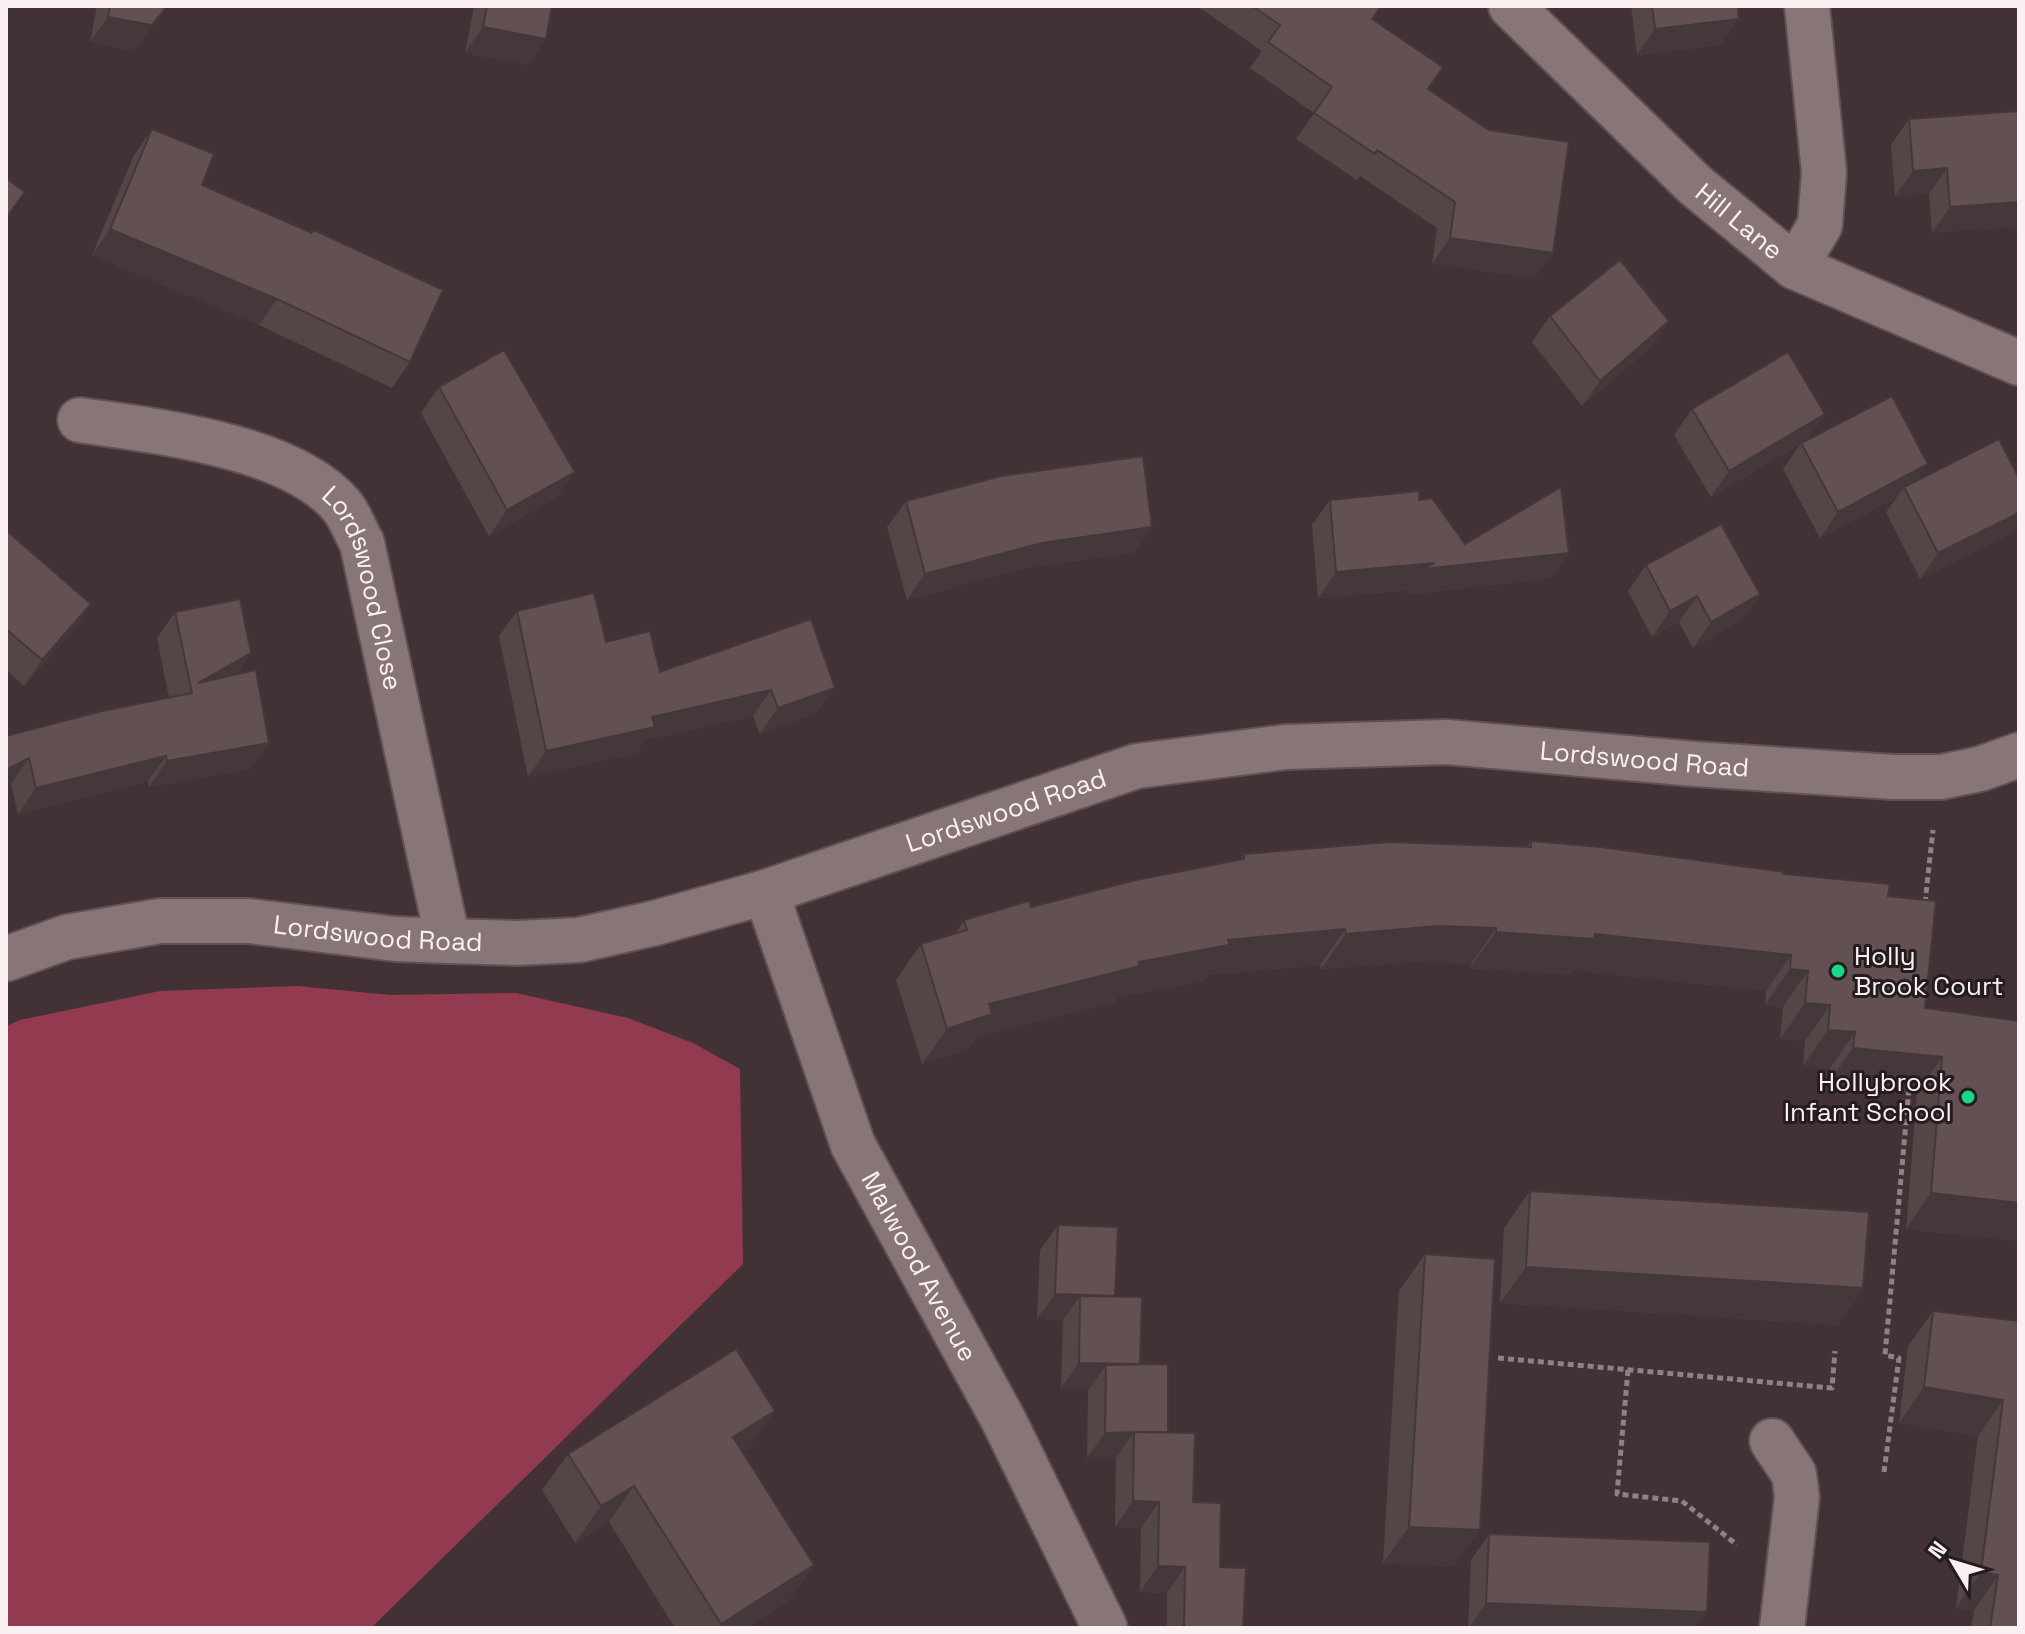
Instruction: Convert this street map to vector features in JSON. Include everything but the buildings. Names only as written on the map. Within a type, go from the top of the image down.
[{"type":"street","name":"Hill Lane","points":[[1511,6],[1695,185],[1795,267],[2019,363]]},
{"type":"street","points":[[1795,267],[1820,225],[1824,172],[1807,6]]},
{"type":"street","name":"Lordswood Close","points":[[80,420],[165,432],[255,456],[284,466],[342,505],[362,543],[448,941]]},
{"type":"street","name":"Lordswood Road","points":[[6,959],[67,937],[160,921],[249,921],[396,939],[517,943],[579,940],[655,923],[766,892],[1137,766],[1286,747],[1447,742],[1695,764],[1893,777],[1941,777],[1980,769],[2019,755]]},
{"type":"street","name":"Malwood Avenue","points":[[766,892],[853,1145],[1004,1421],[1096,1626]]},
{"type":"street","points":[[1772,1441],[1794,1474],[1797,1497],[1782,1628]]},
{"type":"path","points":[[1924,912],[1941,777]]},
{"type":"path","points":[[1884,1472],[1899,1358],[1885,1355],[1909,1086]]},
{"type":"path","points":[[1498,1358],[1832,1388],[1835,1351]]},
{"type":"path","points":[[1628,1370],[1617,1494],[1682,1501],[1741,1548]]},
{"type":"shaded area","points":[[298,986],[390,995],[516,993],[628,1018],[693,1043],[740,1069],[743,1264],[371,1628],[6,1628],[6,1026],[20,1020],[160,991]]},
{"type":"place","name":"Holly Brook Court","points":[[1838,971]]},
{"type":"place","name":"Hollybrook Infant School","points":[[1968,1097]]}]
